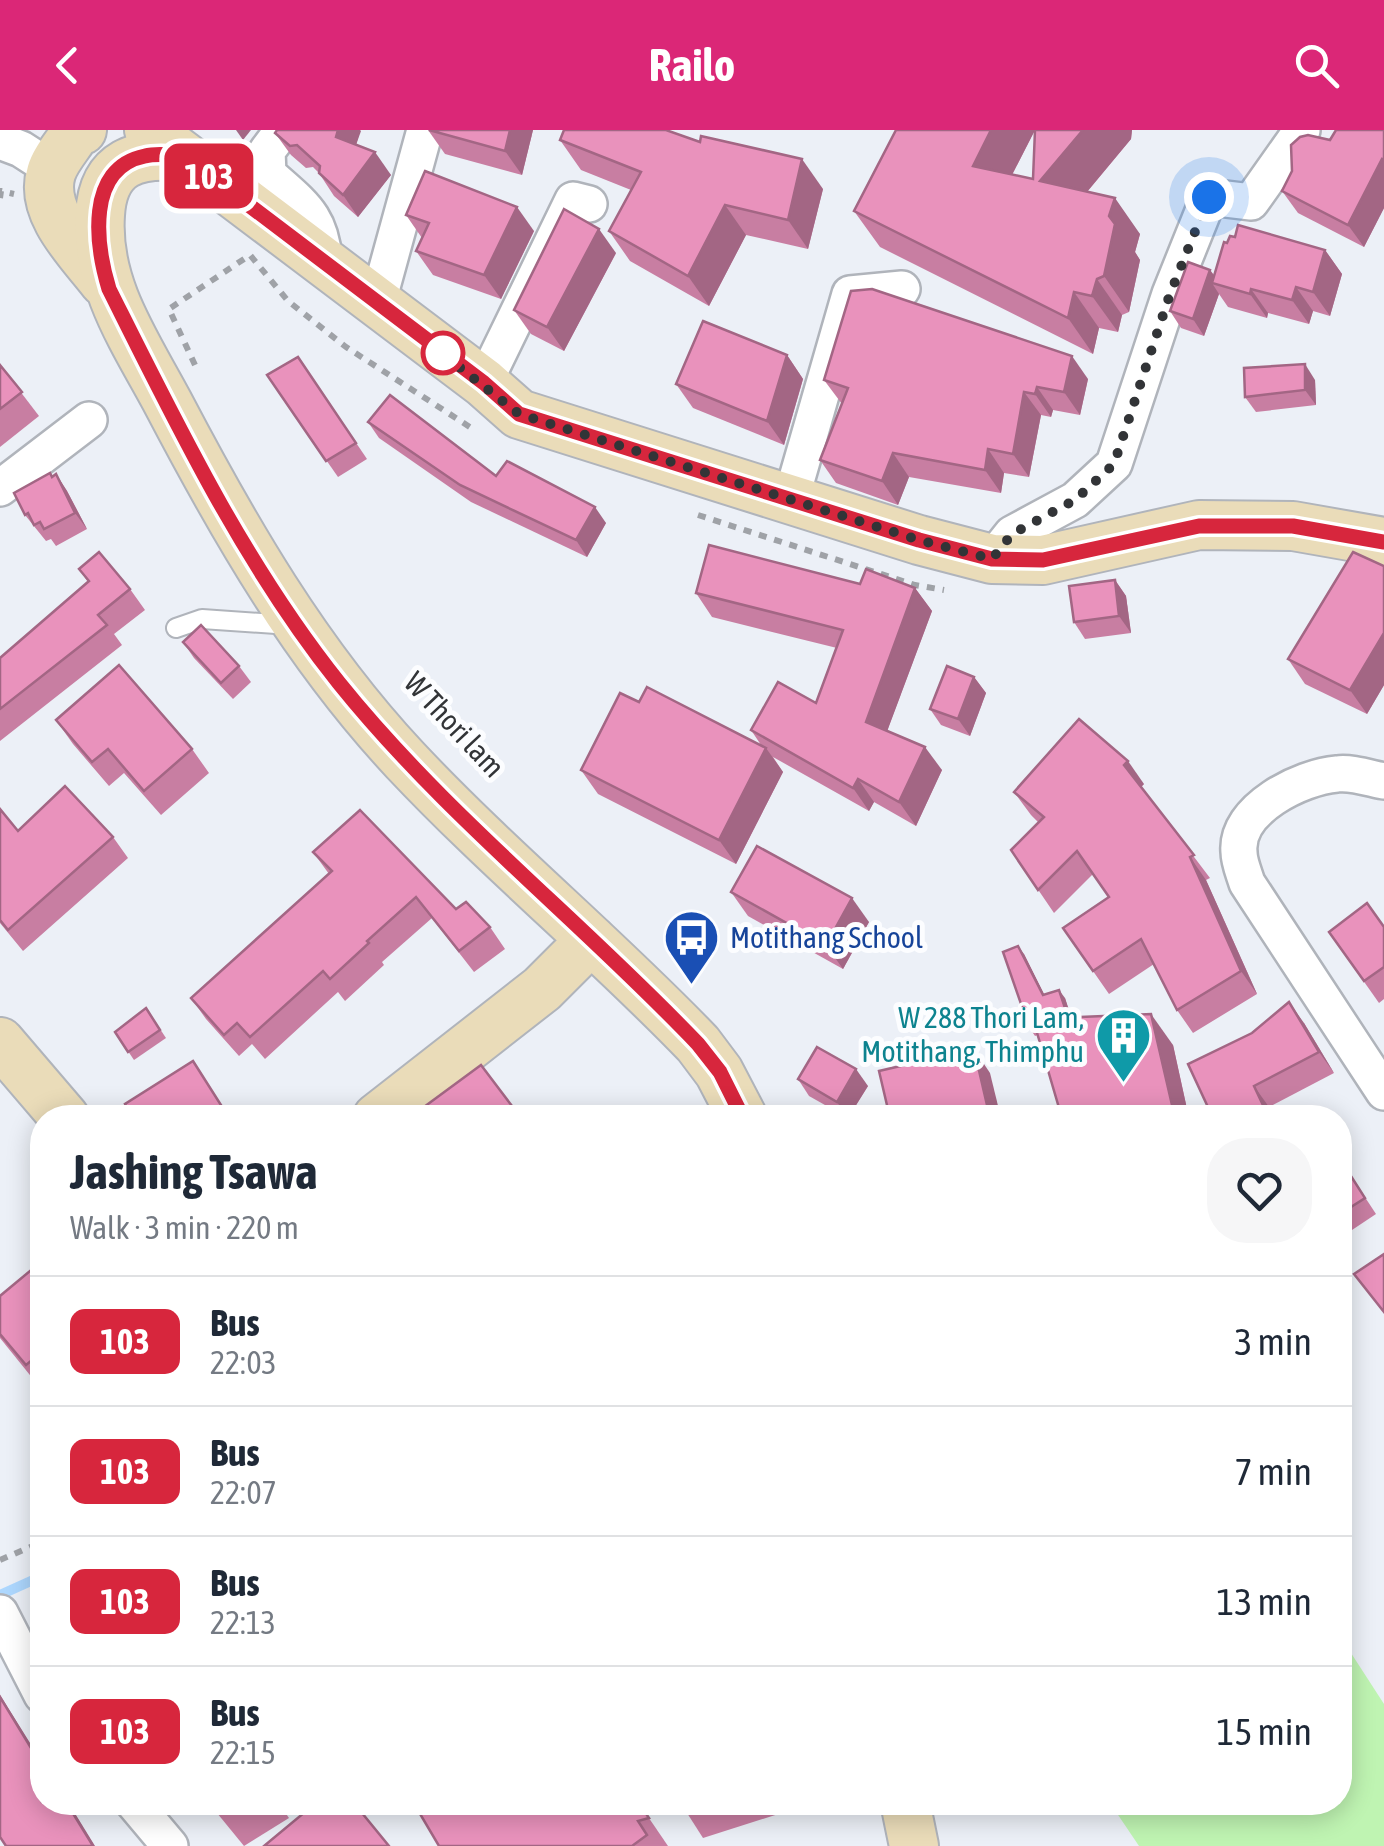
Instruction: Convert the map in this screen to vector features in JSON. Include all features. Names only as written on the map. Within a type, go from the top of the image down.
[{"type":"main road","name":"W Thori lam","points":[[71,140],[48,185],[56,217],[109,289],[227,516],[296,625],[339,683],[406,760],[698,1044],[720,1072],[736,1105]]},
{"type":"main road","name":"W Thori lam","points":[[109,289],[100,258],[101,197],[116,170],[166,143],[484,383],[519,414],[919,540],[992,559],[1043,560],[1199,526],[1293,526],[1384,542]]},
{"type":"main road","points":[[393,1105],[542,989],[590,940]]},
{"type":"main road","points":[[0,1042],[54,1105]]},
{"type":"main road","points":[[908,1815],[914,1846]]},
{"type":"street","points":[[283,130],[267,152],[268,174],[316,222],[324,237],[324,264]]},
{"type":"street","points":[[377,305],[425,130]]},
{"type":"street","points":[[992,559],[1012,534],[1075,500],[1114,464],[1170,294],[1209,197],[1251,202],[1302,130]]},
{"type":"street","points":[[0,140],[21,148],[71,140]]},
{"type":"street","points":[[484,383],[573,200],[589,204]]},
{"type":"street","points":[[791,499],[850,294],[902,289]]},
{"type":"street","points":[[0,488],[89,420]]},
{"type":"street","points":[[1384,780],[1338,773],[1290,787],[1262,806],[1245,825],[1238,849],[1247,883],[1384,1092]]},
{"type":"street","points":[[3,1619],[30,1672]]},
{"type":"street","points":[[144,1815],[170,1846]]},
{"type":"lane","points":[[176,628],[202,619],[296,625]]},
{"type":"path","points":[[199,372],[169,309],[250,256]]},
{"type":"path","points":[[0,1560],[30,1547]]},
{"type":"green space","points":[[1352,1655],[1384,1704],[1384,1846],[1139,1846],[1118,1815],[1352,1815]]},
{"type":"building","points":[[338,130],[336,137],[375,152],[343,195],[319,173],[320,166],[297,145],[290,146],[275,133]]},
{"type":"building","points":[[429,130],[510,130],[505,151]]},
{"type":"building","points":[[564,130],[666,130],[700,142],[701,136],[802,159],[788,220],[725,205],[688,276],[609,231],[641,172],[560,140]]},
{"type":"building","points":[[896,130],[991,130],[973,166],[1033,179],[1035,130],[1083,130],[1040,181],[1115,198],[1109,216],[1115,224],[1104,276],[1097,279],[1092,296],[1074,292],[1068,318],[854,211]]},
{"type":"building","points":[[1336,130],[1384,130],[1384,160],[1348,225],[1282,191],[1292,171],[1291,145],[1308,135],[1330,140]]},
{"type":"building","points":[[425,171],[517,207],[484,275],[416,251],[429,223],[406,215]]},
{"type":"building","points":[[564,209],[599,229],[547,327],[514,310]]},
{"type":"building","points":[[1238,225],[1325,250],[1313,292],[1296,287],[1292,300],[1212,283],[1224,242],[1235,237]]},
{"type":"building","points":[[1188,262],[1210,270],[1193,319],[1170,311]]},
{"type":"building","points":[[872,289],[1072,356],[1064,392],[1037,387],[1035,394],[1024,392],[1013,454],[988,449],[985,470],[893,453],[882,481],[820,460],[848,388],[824,380],[851,291]]},
{"type":"building","points":[[703,321],[787,355],[767,421],[676,384]]},
{"type":"building","points":[[298,357],[356,443],[326,461],[267,375]]},
{"type":"building","points":[[1305,364],[1305,390],[1245,397],[1244,368]]},
{"type":"building","points":[[0,365],[22,392],[0,409]]},
{"type":"building","points":[[390,395],[496,476],[507,461],[595,507],[576,540],[460,485],[368,422]]},
{"type":"building","points":[[50,473],[52,477],[56,474],[75,513],[44,529],[40,522],[34,525],[28,513],[25,515],[14,493]]},
{"type":"building","points":[[709,545],[860,584],[866,569],[915,588],[866,722],[925,747],[899,802],[858,779],[853,788],[751,730],[778,682],[816,703],[843,630],[696,593]]},
{"type":"building","points":[[99,552],[130,589],[98,615],[107,625],[0,709],[0,658],[89,581],[79,569]]},
{"type":"building","points":[[1353,552],[1384,566],[1384,633],[1350,690],[1288,659]]},
{"type":"building","points":[[1115,580],[1119,616],[1074,622],[1069,586]]},
{"type":"building","points":[[201,625],[239,666],[221,683],[183,642]]},
{"type":"building","points":[[119,665],[192,749],[144,791],[108,749],[92,762],[56,720]]},
{"type":"building","points":[[947,666],[974,677],[958,719],[930,709]]},
{"type":"building","points":[[647,687],[766,748],[719,840],[581,770],[620,693],[639,702]]},
{"type":"building","points":[[1079,719],[1128,761],[1124,765],[1194,855],[1190,857],[1241,971],[1177,1010],[1141,939],[1093,971],[1063,928],[1109,897],[1077,851],[1038,890],[1011,850],[1044,817],[1014,792]]},
{"type":"building","points":[[65,786],[113,837],[8,930],[0,920],[0,809],[18,831]]},
{"type":"building","points":[[360,810],[456,909],[466,902],[490,927],[459,951],[416,897],[330,979],[323,971],[250,1037],[237,1023],[224,1035],[191,998],[332,871],[313,852]]},
{"type":"building","points":[[757,846],[852,898],[826,945],[731,892]]},
{"type":"building","points":[[1367,903],[1384,927],[1384,967],[1364,981],[1329,932]]},
{"type":"building","points":[[1018,946],[1043,995],[1059,990],[1066,1011],[1056,1018],[1033,1019],[1035,1025],[1029,1027],[1003,952]]},
{"type":"building","points":[[1289,1002],[1319,1052],[1254,1086],[1263,1105],[1207,1105],[1188,1064],[1252,1033]]},
{"type":"building","points":[[146,1008],[160,1030],[128,1052],[115,1032]]},
{"type":"building","points":[[1151,1014],[1172,1105],[1058,1105],[1033,1019]]},
{"type":"building","points":[[817,1047],[856,1069],[837,1102],[798,1079]]},
{"type":"building","points":[[974,1049],[987,1105],[887,1105],[879,1071]]},
{"type":"building","points":[[193,1061],[221,1105],[126,1105]]},
{"type":"building","points":[[481,1065],[511,1105],[427,1105]]},
{"type":"building","points":[[1352,1178],[1365,1198],[1352,1206]]},
{"type":"building","points":[[1384,1254],[1384,1312],[1354,1274]]},
{"type":"building","points":[[30,1271],[30,1362],[26,1365],[0,1334],[0,1296]]},
{"type":"building","points":[[0,1697],[30,1746],[30,1815],[74,1815],[93,1846],[6,1846],[0,1837]]},
{"type":"building","points":[[301,1815],[364,1815],[389,1846],[264,1846]]},
{"type":"building","points":[[421,1815],[649,1818],[638,1821],[647,1835],[632,1846],[439,1846]]},
{"type":"waterway","points":[[0,1595],[30,1581]]},
{"type":"bus line","name":"103","points":[[736,1105],[720,1072],[664,1008],[406,760],[339,683],[264,578],[227,516],[109,289],[98,232],[101,197],[116,170],[140,156],[184,156],[484,383],[519,414],[919,540],[992,559],[1043,560],[1199,526],[1293,526],[1384,542]]},
{"type":"place","name":"Motithang School","points":[[691,987]]},
{"type":"place","name":"W 288 Thori Lam, Motithang, Thimphu","points":[[1123,1084]]},
{"type":"route","points":[[443,353],[430,344],[519,414],[919,540],[992,559],[1012,534],[1075,500],[1114,464],[1170,294],[1209,197]]}]
